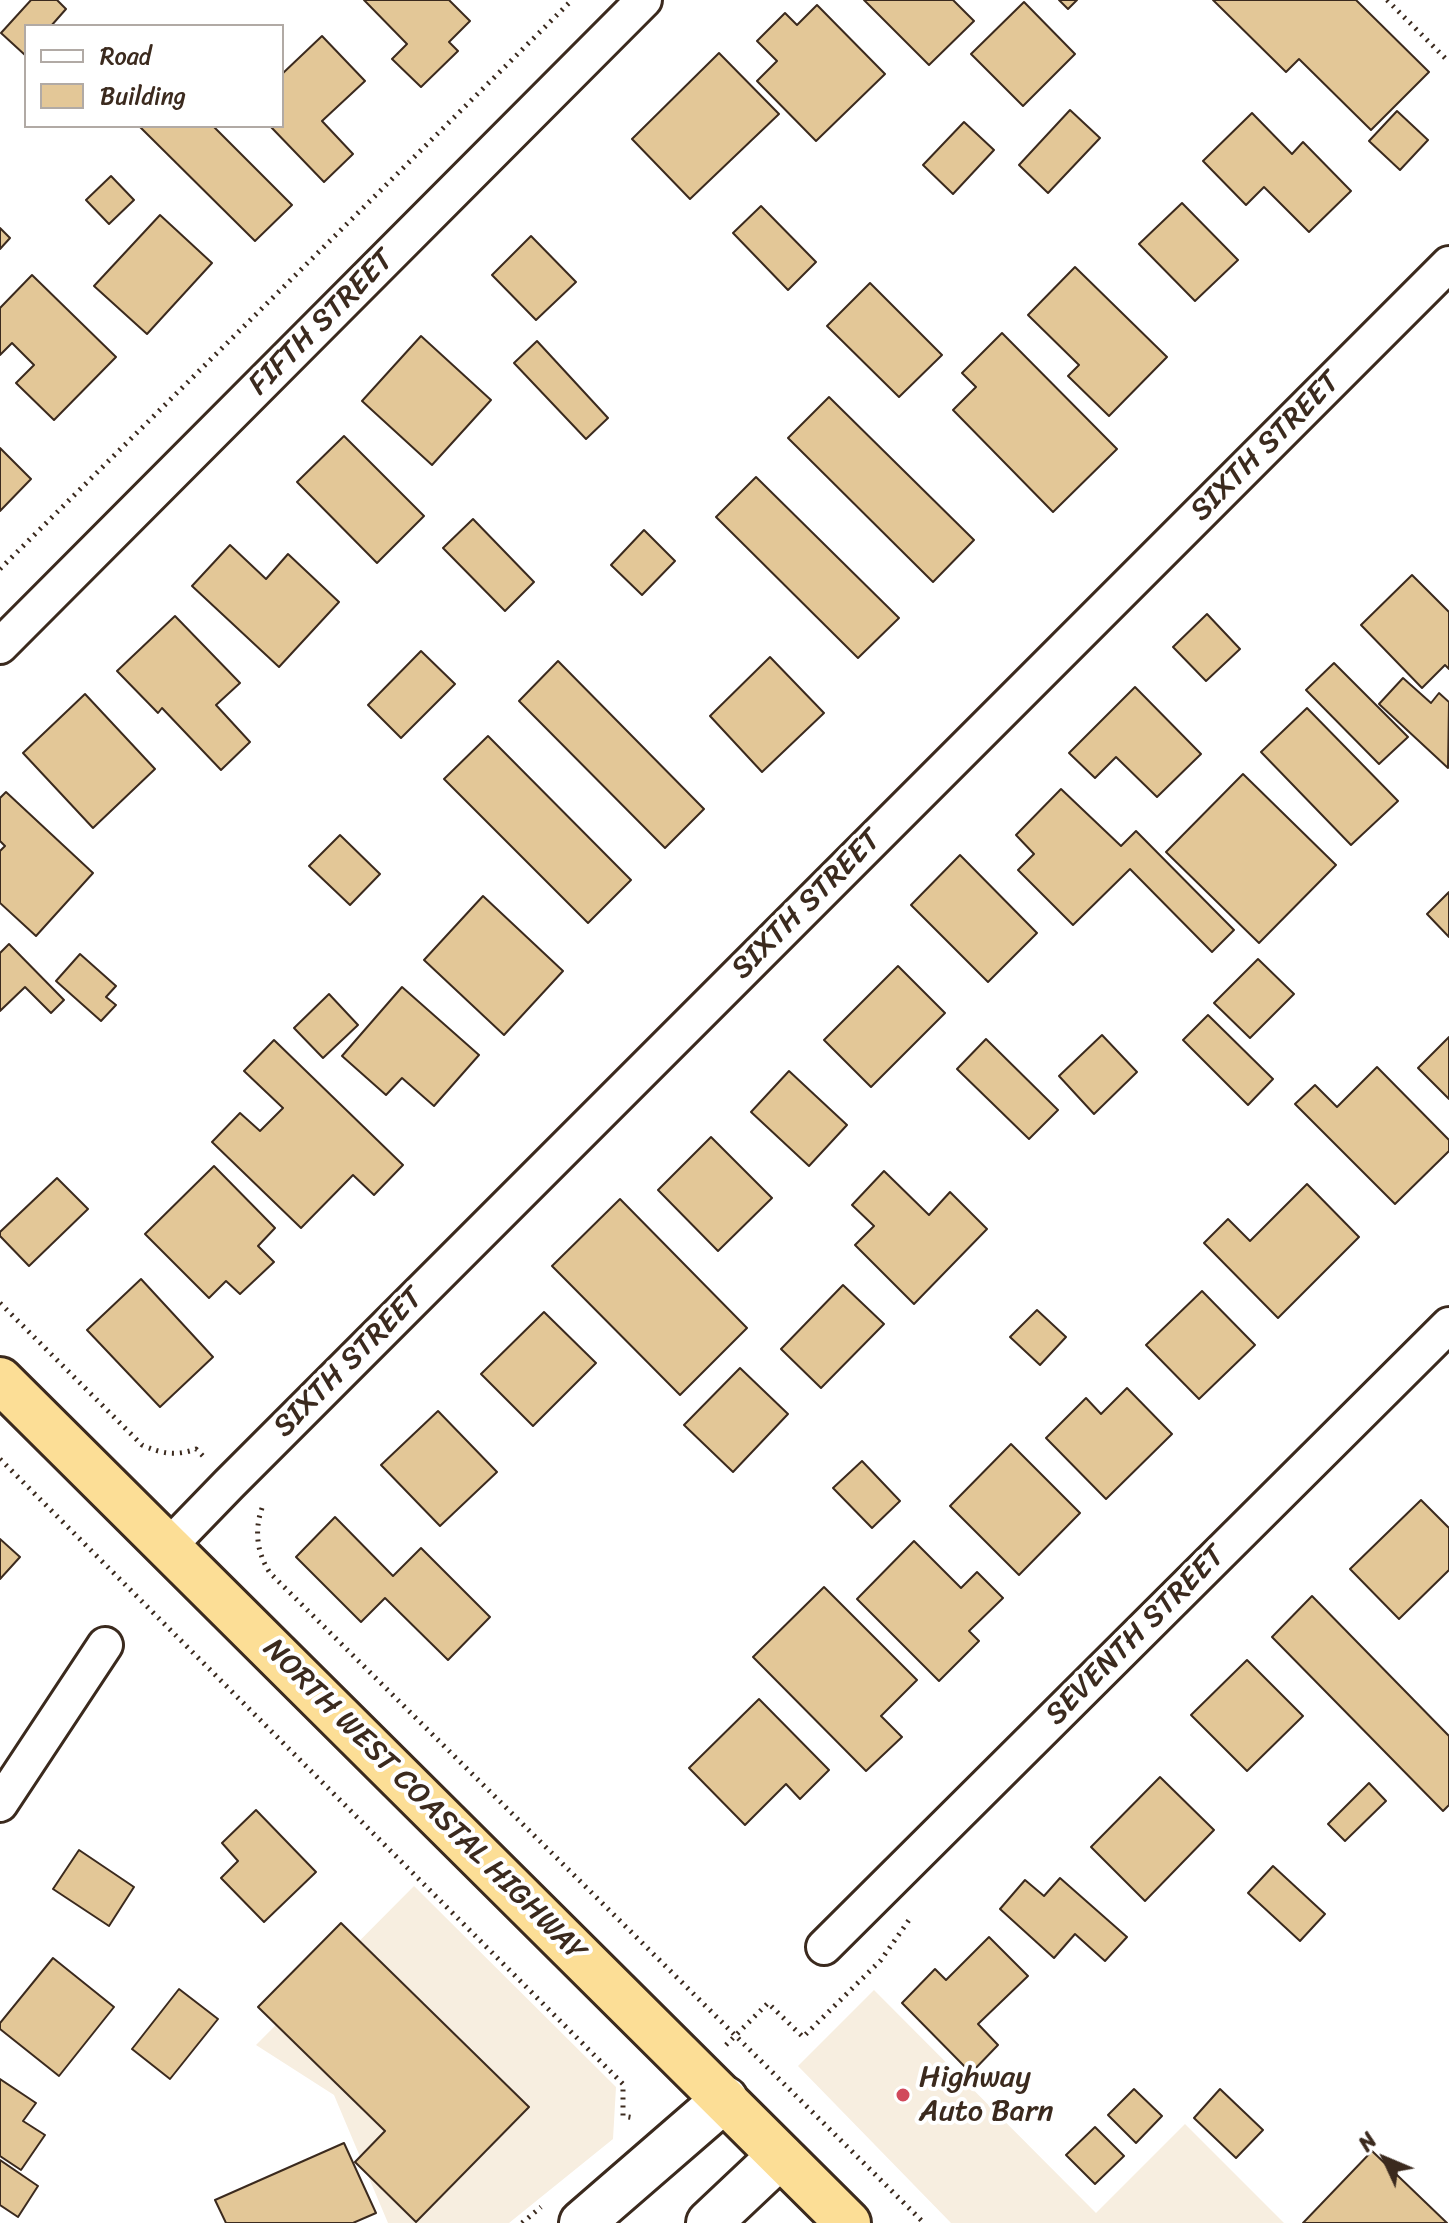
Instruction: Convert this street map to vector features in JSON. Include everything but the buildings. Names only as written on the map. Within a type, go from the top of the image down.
[{"type":"highway","name":"NORTH WEST COASTAL HIGHWAY","points":[[0,1380],[848,2223]]},
{"type":"main road","points":[[582,2223],[725,2099]]},
{"type":"main road","points":[[709,2223],[780,2156]]},
{"type":"street","name":"FIFTH STREET","points":[[0,646],[644,0]]},
{"type":"street","name":"SIXTH STREET","points":[[167,1548],[1449,264]]},
{"type":"street","name":"SEVENTH STREET","points":[[824,1947],[1449,1325]]},
{"type":"street","points":[[0,1804],[105,1645]]},
{"type":"path","points":[[0,569],[572,0]]},
{"type":"path","points":[[1387,0],[1449,62]]},
{"type":"path","points":[[0,1303],[142,1445],[161,1453],[182,1454],[196,1449]]},
{"type":"path","points":[[0,1459],[623,2084],[623,2116],[646,2119]]},
{"type":"path","points":[[260,1515],[257,1542],[262,1561],[270,1573],[924,2223]]},
{"type":"shaded area","points":[[414,1886],[616,2087],[613,2139],[509,2223],[388,2223],[334,2095],[256,2045]]},
{"type":"shaded area","name":"Highway Auto Barn","points":[[874,1990],[1096,2213],[1185,2124],[1284,2223],[951,2223],[798,2066]]},
{"type":"place","name":"Highway Auto Barn","points":[[903,2095]]}]
